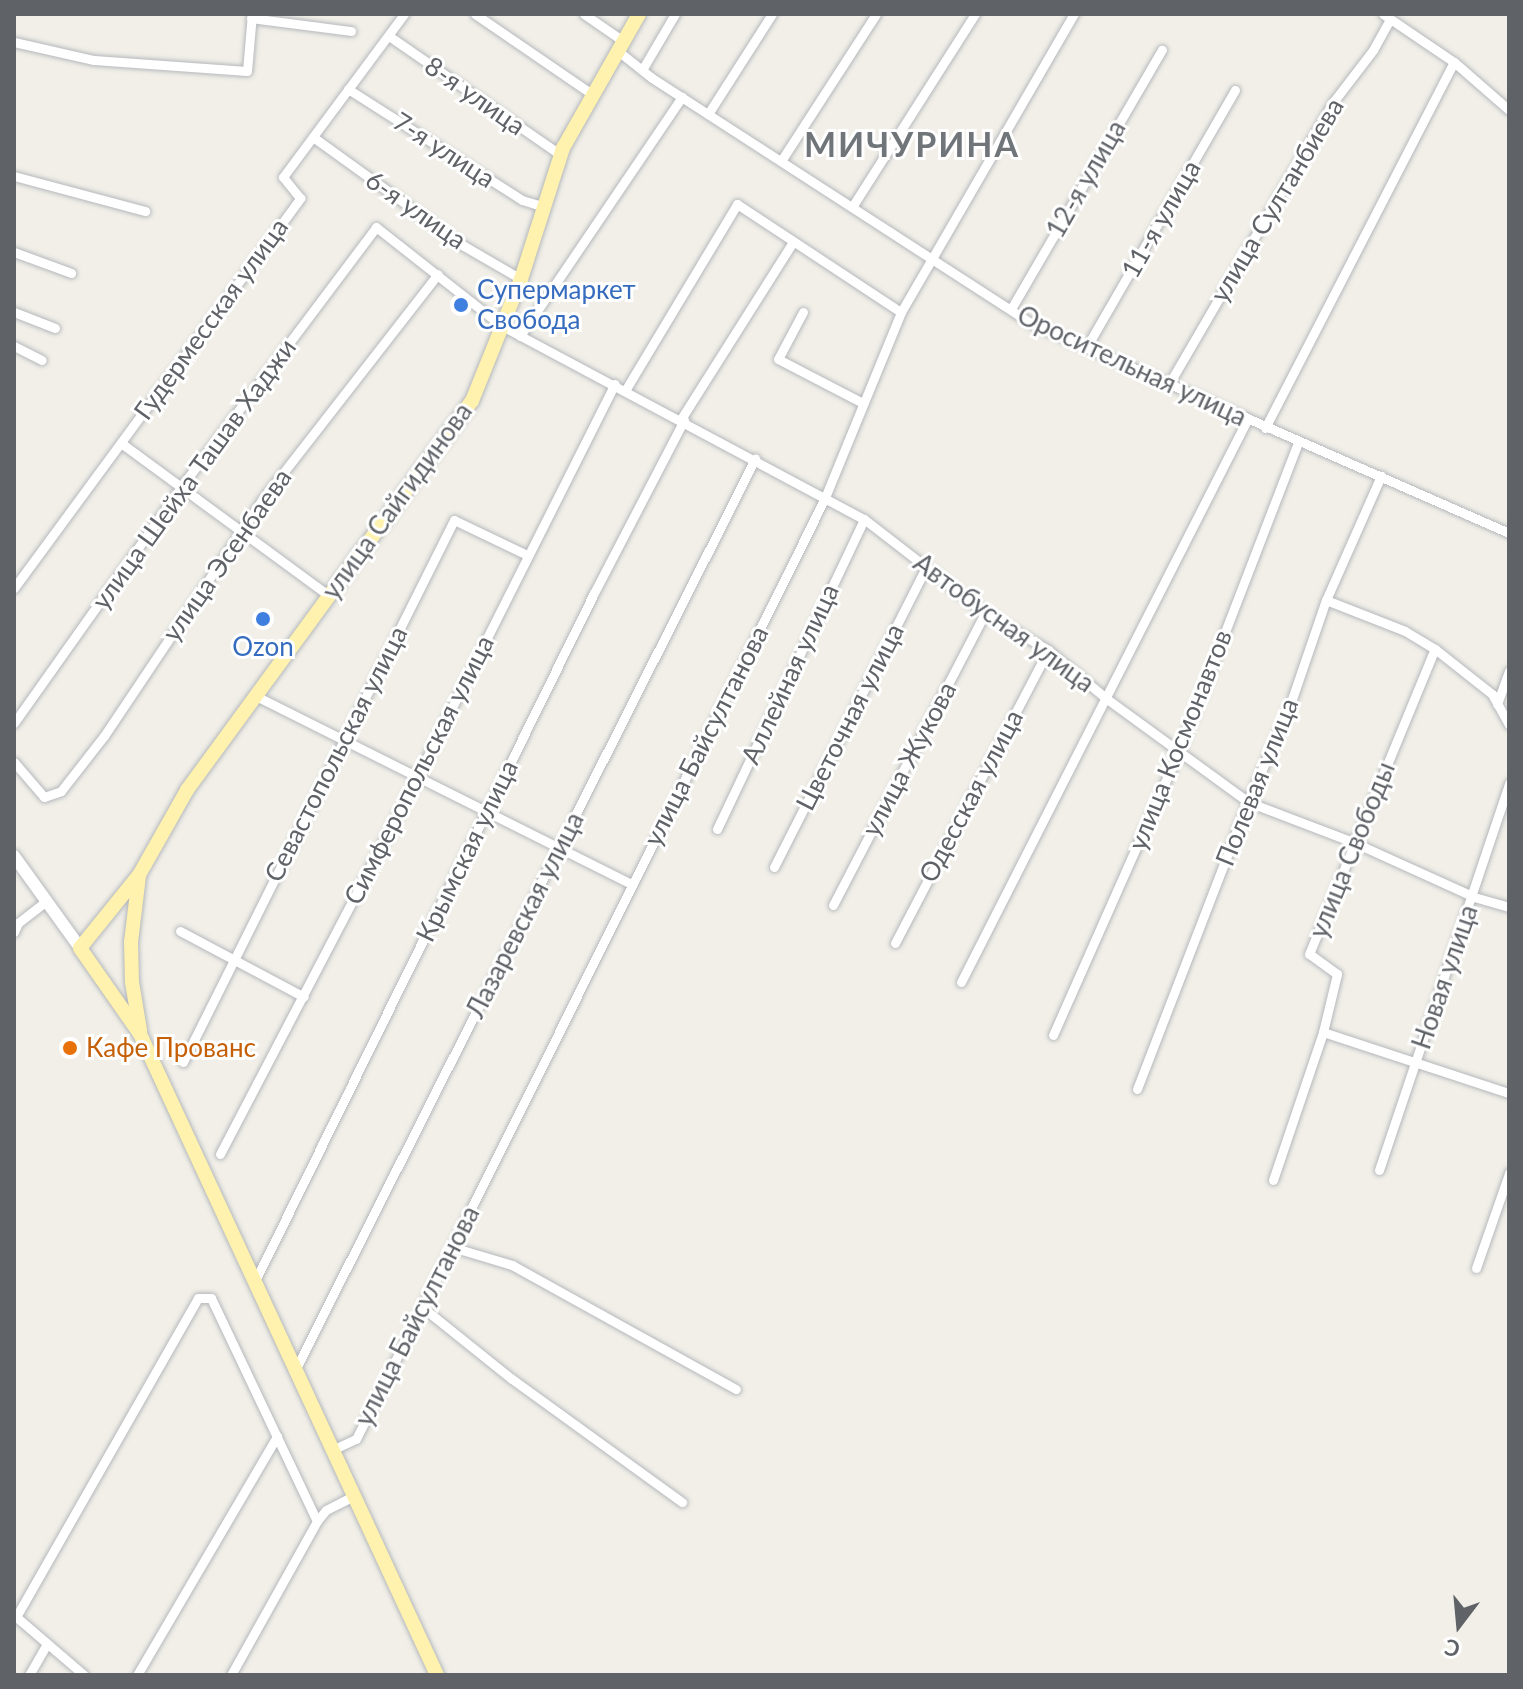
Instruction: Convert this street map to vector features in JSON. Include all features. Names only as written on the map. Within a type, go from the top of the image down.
[{"type":"main road","name":"улица Сайгидинова","points":[[80,948],[139,875],[187,790],[254,695],[472,401],[521,279],[542,206],[561,155],[592,94],[639,14]]},
{"type":"main road","points":[[14,856],[140,1034],[437,1675]]},
{"type":"main road","points":[[139,875],[131,942],[132,982],[140,1034]]},
{"type":"street","name":"Гудермесская улица","points":[[14,588],[300,198],[283,177],[404,14]]},
{"type":"street","points":[[475,14],[592,94]]},
{"type":"street","name":"Оросительная улица","points":[[584,14],[642,70],[1031,323],[1509,533]]},
{"type":"street","points":[[642,70],[675,14]]},
{"type":"street","points":[[708,114],[772,14]]},
{"type":"street","points":[[781,161],[876,14]]},
{"type":"street","points":[[852,207],[975,14]]},
{"type":"street","name":"улица Байсултанова","points":[[332,1450],[356,1439],[452,1247],[824,500],[901,312],[1074,14]]},
{"type":"street","points":[[14,42],[94,60],[247,71],[252,16],[351,31]]},
{"type":"street","points":[[1386,16],[1454,62],[1509,110]]},
{"type":"street","name":"улица Султанбиева","points":[[1169,384],[1334,101],[1373,50],[1386,16]]},
{"type":"street","name":"8-я улица","points":[[389,36],[561,155]]},
{"type":"street","name":"12-я улица","points":[[1011,309],[1162,50]]},
{"type":"street","points":[[1265,428],[1454,62]]},
{"type":"street","name":"7-я улица","points":[[348,89],[522,200],[542,206]]},
{"type":"street","name":"11-я улица","points":[[1086,348],[1235,90]]},
{"type":"street","points":[[520,336],[682,97]]},
{"type":"street","name":"6-я улица","points":[[313,137],[464,246],[521,279]]},
{"type":"street","points":[[14,176],[145,211]]},
{"type":"street","points":[[626,389],[737,204],[901,312]]},
{"type":"street","name":"Автобусная улица","points":[[376,227],[502,326],[626,389],[824,500],[864,519],[985,613],[1048,650],[1107,699],[1248,802],[1353,842],[1474,897],[1509,907]]},
{"type":"street","name":"улица Шейха Ташав Хаджи","points":[[14,723],[181,487],[376,227]]},
{"type":"street","name":"Крымская улица","points":[[254,1283],[682,420],[793,242]]},
{"type":"street","points":[[14,252],[71,273]]},
{"type":"street","name":"улица Эсенбаева","points":[[14,762],[44,797],[61,791],[104,736],[239,532],[438,274]]},
{"type":"street","points":[[14,312],[55,328]]},
{"type":"street","points":[[803,312],[778,359],[863,403]]},
{"type":"street","points":[[14,346],[42,360]]},
{"type":"street","name":"Симферопольская улица","points":[[220,1154],[417,777],[615,384]]},
{"type":"street","points":[[961,982],[1247,420]]},
{"type":"street","name":"улица Космонавтов","points":[[1053,1035],[1179,751],[1298,442]]},
{"type":"street","points":[[121,443],[328,595]]},
{"type":"street","name":"Лазаревская улица","points":[[295,1371],[755,459]]},
{"type":"street","name":"Полевая улица","points":[[1137,1089],[1248,802],[1291,702],[1326,600],[1381,476]]},
{"type":"street","name":"Аллейная улица","points":[[717,829],[864,519]]},
{"type":"street","name":"Севастопольская улица","points":[[183,1062],[454,520],[527,555]]},
{"type":"street","name":"Цветочная улица","points":[[774,867],[926,567]]},
{"type":"street","points":[[1326,600],[1405,631],[1435,649],[1492,694],[1509,725]]},
{"type":"street","name":"улица Жукова","points":[[833,905],[985,613]]},
{"type":"street","name":"улица Свободы","points":[[1273,1180],[1323,1032],[1337,974],[1309,954],[1435,649]]},
{"type":"street","name":"Одесская улица","points":[[895,943],[1048,650]]},
{"type":"street","points":[[1497,704],[1509,671]]},
{"type":"street","points":[[254,695],[632,884]]},
{"type":"street","name":"Новая улица","points":[[1379,1170],[1474,897],[1509,783]]},
{"type":"street","points":[[14,932],[18,923],[46,901]]},
{"type":"street","points":[[180,931],[304,997]]},
{"type":"street","points":[[1323,1032],[1509,1093]]},
{"type":"street","points":[[1476,1268],[1509,1173]]},
{"type":"street","points":[[452,1247],[512,1265],[736,1389]]},
{"type":"street","points":[[84,1675],[46,1646],[15,1616],[198,1298],[211,1298],[317,1521]]},
{"type":"street","points":[[422,1307],[512,1379],[682,1502]]},
{"type":"street","points":[[137,1675],[277,1436]]},
{"type":"street","points":[[231,1675],[317,1521],[326,1510],[353,1496]]},
{"type":"street","points":[[29,1675],[46,1646]]},
{"type":"place","name":"Супермаркет Свобода","points":[[461,305]]},
{"type":"place","name":"Ozon","points":[[263,619]]},
{"type":"place","name":"Кафе Прованс","points":[[70,1048]]},
{"type":"district","name":"МИЧУРИНА","points":[[912,144]]}]
